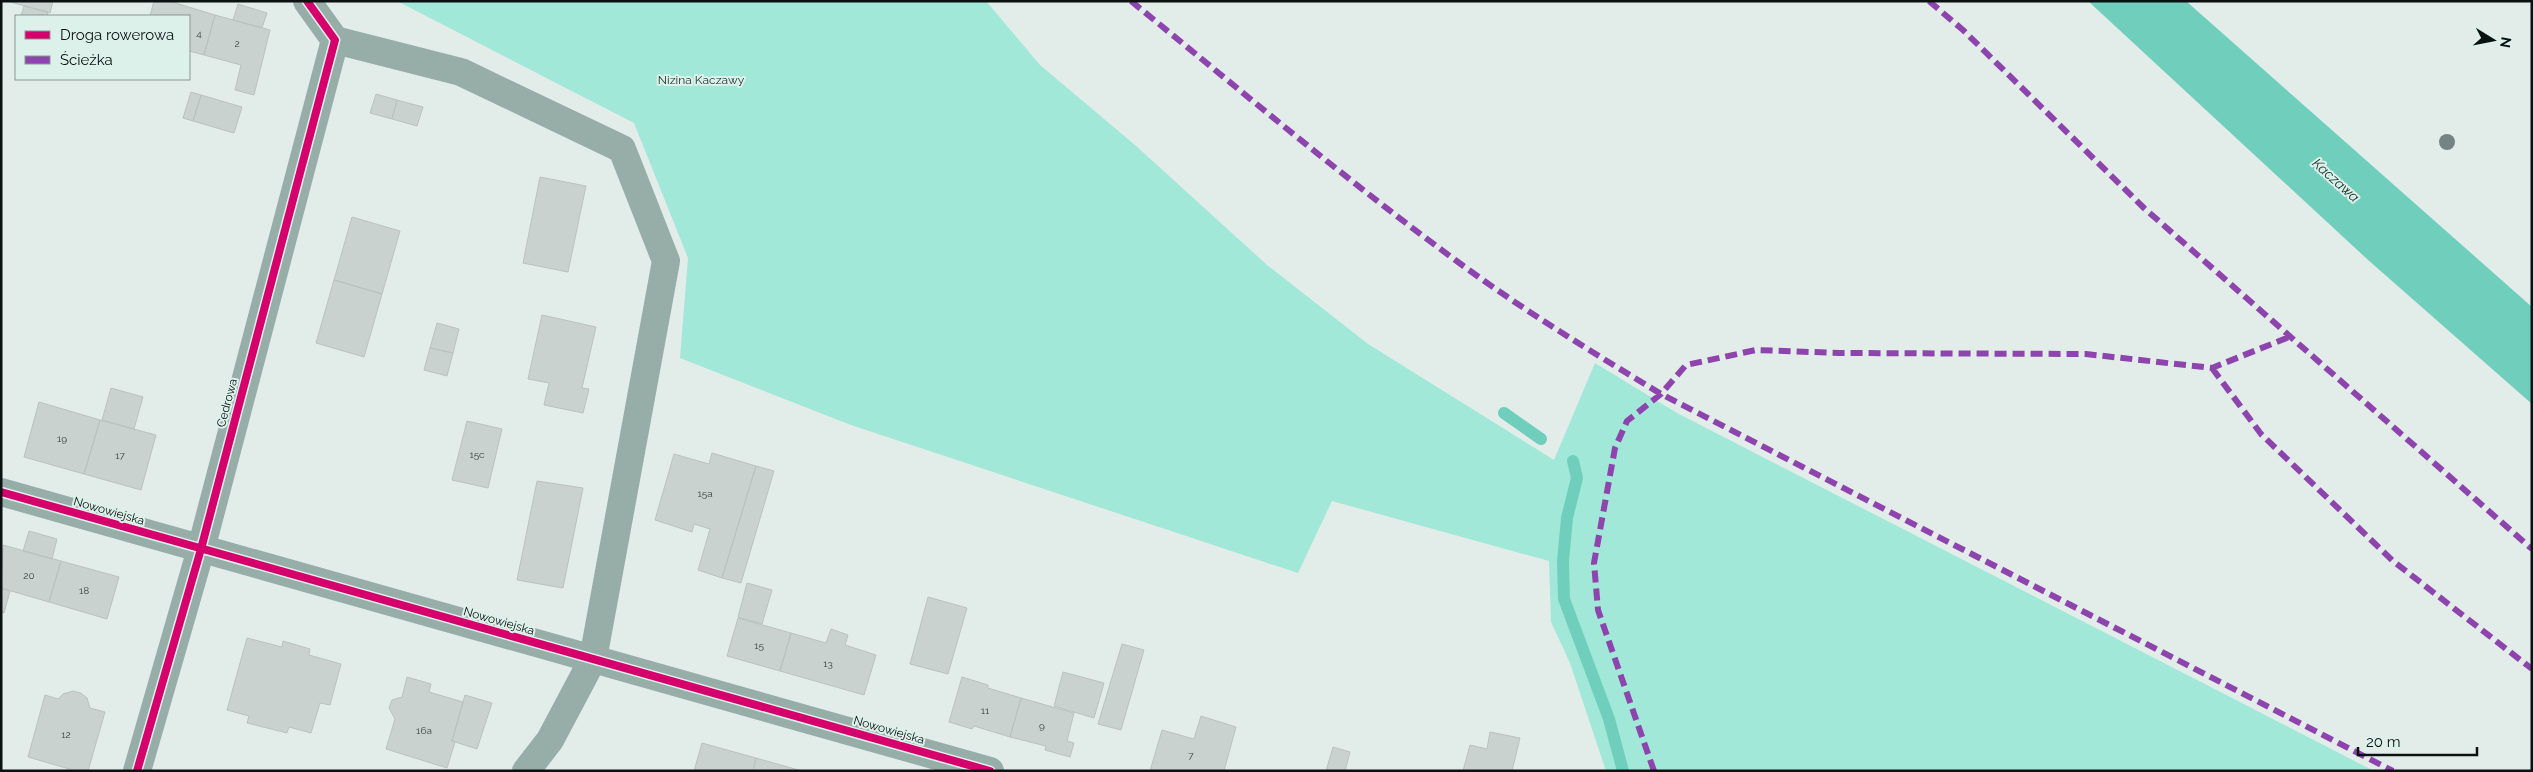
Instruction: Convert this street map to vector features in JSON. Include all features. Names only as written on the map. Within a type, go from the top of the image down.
[{"type":"street","points":[[307,1],[335,40],[461,72],[622,150],[666,261],[593,659],[550,740],[526,771]]},
{"type":"street","name":"Cedrowa","points":[[136,771],[200,549],[335,40]]},
{"type":"street","name":"Nowowiejska","points":[[1,492],[990,771]]},
{"type":"green space","name":"Nizina Kaczawy","points":[[397,1],[986,1],[1040,65],[1135,145],[1267,265],[1368,344],[1554,460],[1595,363],[1677,413],[2374,771],[1606,771],[1570,663],[1551,622],[1549,561],[1332,501],[1298,573],[851,425],[680,358],[688,258],[634,123]]},
{"type":"water","name":"Kaczawa","points":[[2088,1],[2186,1],[2532,307],[2532,404],[2367,259]]},
{"type":"building","points":[[7,1],[53,1],[50,13]]},
{"type":"building","points":[[154,1],[169,1],[215,15],[204,55],[190,51],[190,15],[150,15]]},
{"type":"building","points":[[238,4],[267,13],[262,28],[233,20]]},
{"type":"building","points":[[24,6],[48,12],[47,15],[21,15]]},
{"type":"building","points":[[215,15],[270,30],[254,95],[235,90],[241,65],[204,55]]},
{"type":"building","points":[[191,92],[201,95],[193,121],[183,118]]},
{"type":"building","points":[[376,94],[397,100],[392,119],[370,113]]},
{"type":"building","points":[[201,95],[242,107],[234,133],[193,121]]},
{"type":"building","points":[[397,100],[423,107],[417,126],[392,119]]},
{"type":"building","points":[[540,177],[586,186],[568,272],[523,263]]},
{"type":"building","points":[[352,217],[400,231],[382,294],[334,280]]},
{"type":"building","points":[[334,280],[382,294],[364,357],[316,343]]},
{"type":"building","points":[[542,315],[596,327],[582,388],[589,389],[583,413],[544,405],[549,383],[528,379]]},
{"type":"building","points":[[437,323],[459,329],[453,353],[430,348]]},
{"type":"building","points":[[430,348],[453,353],[447,376],[424,370]]},
{"type":"building","points":[[111,388],[143,397],[134,429],[102,420]]},
{"type":"building","points":[[39,402],[100,420],[84,474],[24,457]]},
{"type":"building","points":[[100,420],[156,435],[141,490],[84,474]]},
{"type":"building","points":[[467,421],[502,429],[488,488],[452,480]]},
{"type":"building","points":[[712,453],[756,466],[722,578],[698,570],[710,529],[694,524],[692,532],[655,520],[674,454],[709,464]]},
{"type":"building","points":[[756,466],[774,471],[741,583],[722,578]]},
{"type":"building","points":[[537,481],[583,488],[563,588],[517,580]]},
{"type":"building","points":[[29,531],[57,539],[52,559],[23,551]]},
{"type":"building","points":[[3,545],[61,561],[49,602],[1,588]]},
{"type":"building","points":[[61,561],[119,577],[107,619],[49,602]]},
{"type":"building","points":[[747,583],[772,590],[762,624],[738,617]]},
{"type":"building","points":[[1,588],[10,591],[4,613],[1,612]]},
{"type":"building","points":[[928,597],[967,608],[948,674],[910,664]]},
{"type":"building","points":[[738,618],[791,633],[780,671],[727,656]]},
{"type":"building","points":[[831,629],[848,635],[845,645],[876,655],[864,695],[780,671],[791,633],[826,643]]},
{"type":"building","points":[[247,638],[282,647],[283,641],[310,649],[309,655],[341,664],[330,705],[320,703],[311,733],[289,727],[287,733],[247,723],[249,716],[227,710]]},
{"type":"building","points":[[1122,644],[1144,650],[1121,730],[1098,724]]},
{"type":"building","points":[[1063,672],[1104,683],[1094,718],[1054,706]]},
{"type":"building","points":[[407,677],[431,684],[429,692],[463,702],[452,741],[455,742],[447,768],[386,749],[395,719],[389,708],[392,700],[402,697]]},
{"type":"building","points":[[962,677],[988,685],[988,688],[1021,698],[1010,737],[974,726],[972,729],[949,722]]},
{"type":"building","points":[[73,691],[81,693],[87,698],[90,708],[105,712],[88,771],[76,771],[28,757],[45,695],[58,699],[63,694]]},
{"type":"building","points":[[465,695],[492,703],[477,749],[452,741]]},
{"type":"building","points":[[1021,698],[1074,713],[1067,741],[1074,743],[1070,757],[1045,750],[1046,746],[1010,737]]},
{"type":"building","points":[[1201,716],[1236,727],[1224,771],[1150,771],[1162,730],[1194,739]]},
{"type":"building","points":[[1490,732],[1520,738],[1512,771],[1463,771],[1470,745],[1487,749]]},
{"type":"building","points":[[702,743],[756,758],[753,771],[694,771]]},
{"type":"building","points":[[1333,747],[1350,752],[1345,771],[1326,771]]},
{"type":"building","points":[[756,758],[802,771],[753,771]]},
{"type":"waterway","points":[[1504,413],[1541,439]]},
{"type":"waterway","points":[[1573,461],[1577,478],[1567,518],[1563,561],[1564,599],[1609,719],[1623,771]]},
{"type":"marked path","points":[[1131,1],[1293,134],[1416,231],[1507,297],[1661,394],[2393,771]]},
{"type":"marked path","points":[[1929,1],[1963,30],[2144,208],[2532,549]]},
{"type":"marked path","points":[[1654,771],[1598,610],[1594,563],[1615,448],[1627,421],[1661,394],[1686,365],[1756,350],[1839,353],[2086,354],[2212,368],[2289,337]]},
{"type":"marked path","points":[[2212,368],[2261,434],[2393,561],[2532,669]]},
{"type":"cycle path","points":[[137,771],[201,549],[335,40],[307,1]]},
{"type":"cycle path","points":[[1,492],[990,771]]}]
